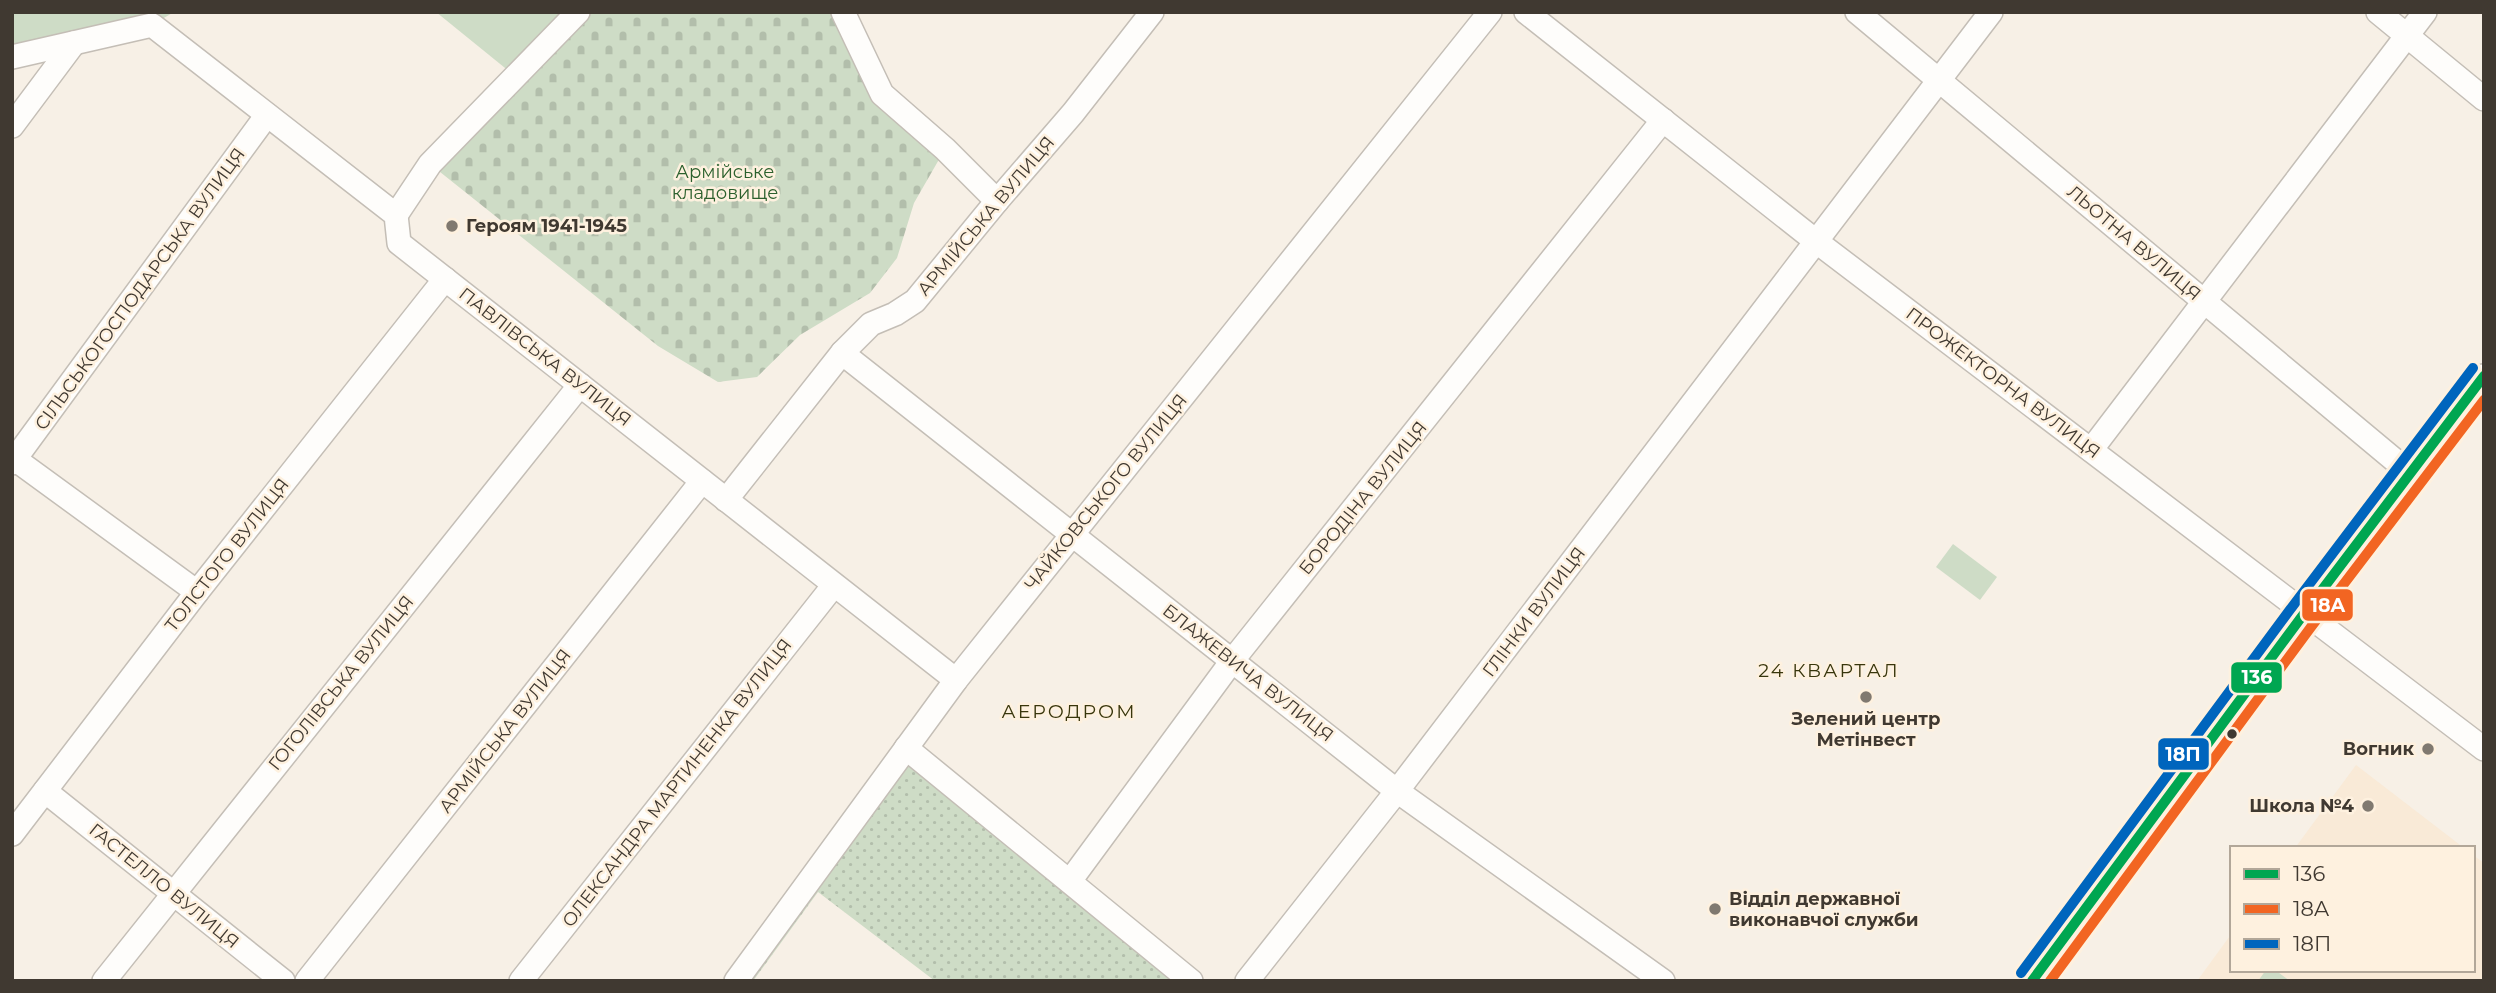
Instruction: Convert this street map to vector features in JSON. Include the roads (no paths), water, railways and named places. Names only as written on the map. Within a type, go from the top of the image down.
[{"type":"street","points":[[12,57],[152,25],[396,215],[430,164],[578,12]]},
{"type":"street","points":[[843,12],[882,94],[945,149],[997,201]]},
{"type":"street","name":"АРМІЙСЬКА ВУЛИЦЯ","points":[[726,500],[842,353],[871,324],[895,314],[915,301],[1073,113],[1152,12]]},
{"type":"street","name":"ЧАЙКОВСЬКОГО ВУЛИЦЯ","points":[[736,981],[956,680],[1490,12]]},
{"type":"street","name":"ПРОЖЕКТОРНА ВУЛИЦЯ","points":[[1526,12],[1817,242],[2484,749]]},
{"type":"street","name":"ЛЬОТНА ВУЛИЦЯ","points":[[1857,12],[2410,473]]},
{"type":"street","name":"ГЛІНКИ ВУЛИЦЯ","points":[[1247,981],[1397,791],[1991,12]]},
{"type":"street","points":[[2378,12],[2484,99]]},
{"type":"street","points":[[2091,450],[2425,12]]},
{"type":"street","points":[[12,126],[74,43]]},
{"type":"street","name":"СІЛЬСЬКОГОСПОДАРСЬКА ВУЛИЦЯ","points":[[13,460],[267,114]]},
{"type":"street","name":"БОРОДІНА ВУЛИЦЯ","points":[[1070,881],[1232,661],[1663,120]]},
{"type":"street","name":"ПАВЛІВСЬКА ВУЛИЦЯ","points":[[396,215],[399,243],[956,680]]},
{"type":"street","name":"ТОЛСТОГО ВУЛИЦЯ","points":[[12,834],[197,592],[445,279]]},
{"type":"street","name":"БЛАЖЕВИЧА ВУЛИЦЯ","points":[[842,353],[1397,791],[1663,981]]},
{"type":"street","points":[[2032,981],[2305,612],[2484,376]]},
{"type":"street","name":"ГОГОЛІВСЬКА ВУЛИЦЯ","points":[[104,981],[580,385]]},
{"type":"street","points":[[13,460],[197,592]]},
{"type":"street","name":"АРМІЙСЬКА ВУЛИЦЯ","points":[[307,981],[702,481]]},
{"type":"street","name":"ОЛЕКСАНДРА МАРТИНЕНКА ВУЛИЦЯ","points":[[521,981],[834,585]]},
{"type":"street","points":[[906,748],[1191,981]]},
{"type":"street","name":"ГАСТЕЛЛО ВУЛИЦЯ","points":[[45,791],[283,981]]},
{"type":"place","name":"Героям 1941-1945","points":[[452,226]]},
{"type":"place","name":"Зелений центр Метінвест","points":[[1866,697]]},
{"type":"place","name":"Вогник","points":[[2428,749]]},
{"type":"place","name":"Школа №4","points":[[2368,806]]},
{"type":"place","name":"Відділ державної виконавчої служби","points":[[1715,909]]},
{"type":"district","name":"24 КВАРТАЛ","points":[[1829,670]]},
{"type":"district","name":"АЕРОДРОМ","points":[[1069,711]]},
{"type":"park label","name":"Армійське кладовище","points":[[725,182]]}]
